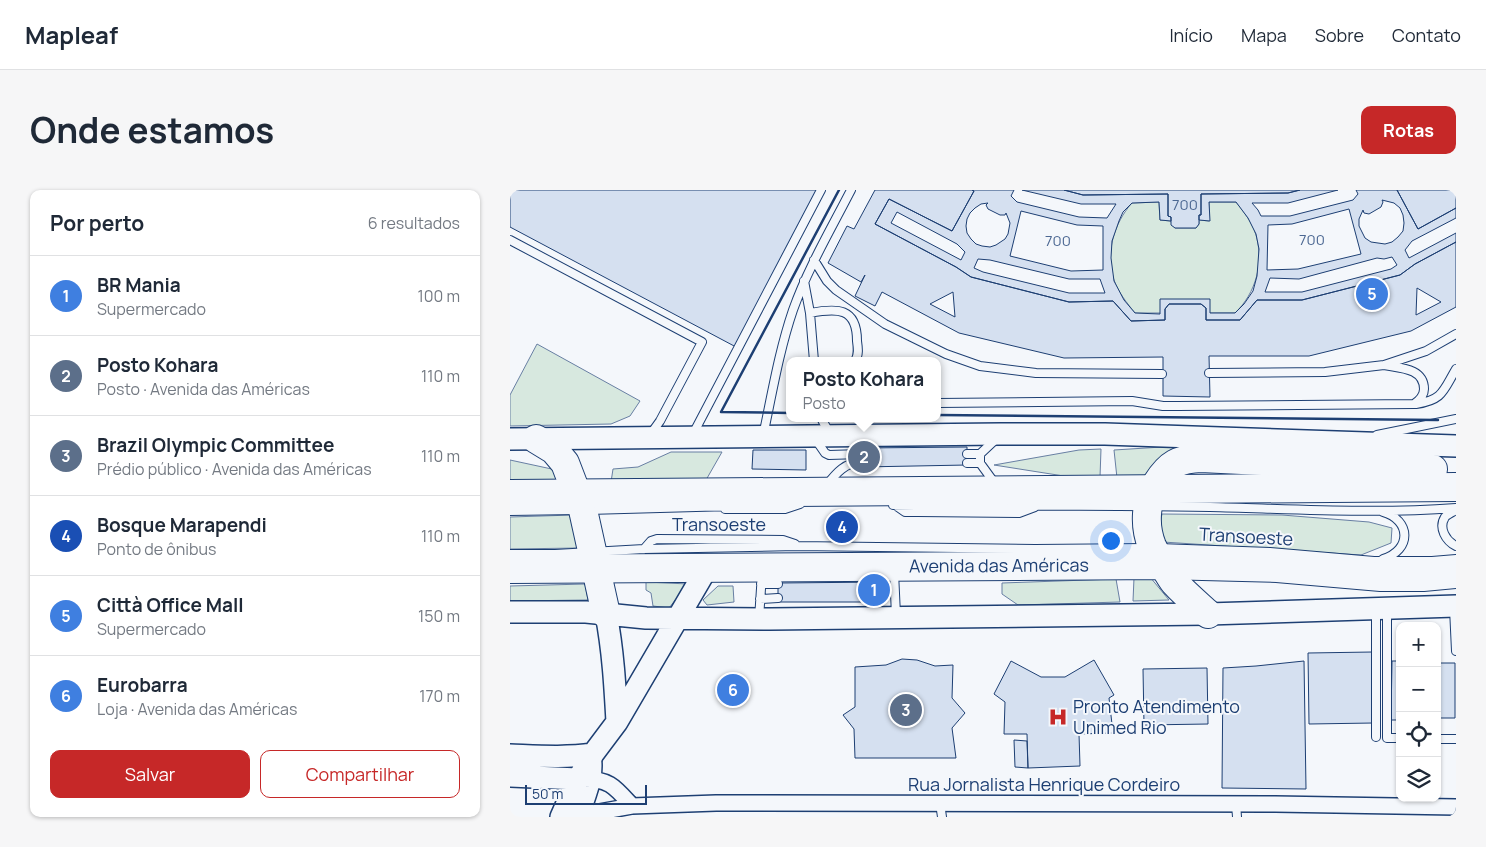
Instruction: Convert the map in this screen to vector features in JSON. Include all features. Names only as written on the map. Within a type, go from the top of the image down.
[{"type":"highway","points":[[523,439],[546,444],[560,455],[565,463],[580,502],[606,614]]},
{"type":"highway","points":[[1208,614],[1178,586],[1158,556],[1146,523],[1150,498],[1163,474],[1174,464],[1181,460],[1195,458],[1422,470],[1456,469]]},
{"type":"highway","points":[[510,494],[580,502],[810,500],[1000,490],[1150,498],[1456,487]]},
{"type":"highway","name":"Avenida das Américas","points":[[510,569],[595,560],[707,568],[767,579],[892,570],[1158,556],[1381,577],[1423,577],[1456,574]]},
{"type":"main road","points":[[523,439],[763,437],[822,430],[1104,434],[1456,446]]},
{"type":"main road","points":[[571,815],[586,779],[593,754],[617,722],[707,568]]},
{"type":"main road","points":[[510,612],[568,611],[677,619],[760,609],[895,608],[1208,614],[1455,606]]},
{"type":"main road","points":[[606,614],[614,666],[617,722]]},
{"type":"main road","points":[[510,755],[573,757],[593,754]]},
{"type":"main road","points":[[510,776],[586,779]]},
{"type":"street","points":[[586,779],[601,780],[608,783],[632,806]]},
{"type":"street","name":"Rua Jornalista Henrique Cordeiro","points":[[571,815],[612,814],[632,806],[716,810],[1387,811],[1456,807]]},
{"type":"lane","points":[[691,438],[821,190]]},
{"type":"lane","points":[[763,437],[782,344],[794,307],[814,260],[851,190]]},
{"type":"lane","points":[[510,240],[702,342],[660,421],[647,438]]},
{"type":"lane","points":[[814,260],[827,282],[885,324],[946,354],[980,366],[1036,373],[1162,374]]},
{"type":"lane","points":[[804,281],[810,313],[814,357]]},
{"type":"lane","points":[[810,313],[835,310],[844,311],[851,317],[857,333],[858,357]]},
{"type":"lane","points":[[1209,373],[1325,372],[1384,365],[1426,351],[1456,334]]},
{"type":"lane","points":[[1384,365],[1413,370],[1420,376],[1424,391],[1420,400],[1414,404]]},
{"type":"lane","points":[[941,403],[1132,400],[1163,406],[1414,404],[1430,402],[1442,393],[1456,369]]},
{"type":"lane","points":[[1335,443],[1456,419]]},
{"type":"lane","points":[[810,500],[838,471],[859,458],[825,454],[822,430]]},
{"type":"lane","points":[[980,459],[1001,434]]},
{"type":"lane","points":[[967,458],[980,459]]},
{"type":"lane","points":[[980,459],[1000,490]]},
{"type":"lane","name":"Transoeste","points":[[885,505],[895,505],[905,512],[1020,513],[1037,506],[1150,498],[1378,510],[1456,509]]},
{"type":"lane","name":"Transoeste","points":[[510,511],[580,502],[664,510],[785,509],[810,500]]},
{"type":"lane","points":[[1456,509],[1445,518],[1443,524],[1448,541],[1456,546]]},
{"type":"lane","points":[[1374,561],[1389,557],[1397,552],[1402,548],[1404,542],[1402,527],[1398,521],[1389,514],[1378,510]]},
{"type":"lane","name":"Transoeste","points":[[510,554],[595,560],[644,549],[651,541],[657,539],[783,540],[797,546],[892,570],[902,542],[1028,544],[1035,549],[1158,556],[1270,552],[1374,561],[1456,559]]},
{"type":"lane","points":[[892,570],[895,608]]},
{"type":"lane","points":[[760,609],[767,579]]},
{"type":"lane","points":[[760,609],[778,598]]},
{"type":"lane","points":[[885,598],[895,608]]},
{"type":"lane","points":[[1455,606],[1456,651]]},
{"type":"lane","points":[[1376,737],[1381,609]]},
{"type":"lane","points":[[1381,609],[1387,738],[1396,738]]},
{"type":"lane","points":[[1441,739],[1456,739]]},
{"type":"shaded area","points":[[1159,202],[1160,220],[1171,221],[1175,228],[1196,228],[1199,220],[1209,221],[1209,202],[1236,202],[1245,213],[1256,235],[1259,256],[1258,267],[1253,287],[1235,313],[1135,313],[1123,297],[1111,270],[1111,249],[1116,229],[1132,203]]},
{"type":"shaded area","points":[[537,344],[640,401],[630,416],[611,424],[510,426],[510,395]]},
{"type":"shaded area","points":[[1178,446],[1180,450],[1160,457],[1145,477],[1117,478],[1114,450]]},
{"type":"shaded area","points":[[1101,449],[1100,477],[1070,477],[994,465],[1079,450]]},
{"type":"shaded area","points":[[671,452],[722,452],[706,480],[611,482],[613,469],[638,467]]},
{"type":"shaded area","points":[[510,460],[561,471],[563,482],[510,482]]},
{"type":"shaded area","points":[[1162,514],[1282,515],[1369,522],[1392,528],[1391,543],[1361,555],[1163,542],[1158,534]]},
{"type":"shaded area","points":[[573,515],[579,548],[510,549],[510,517]]},
{"type":"shaded area","points":[[1150,577],[1169,600],[1133,601],[1134,578]]},
{"type":"shaded area","points":[[1116,579],[1120,602],[1018,605],[1002,594],[1002,583]]},
{"type":"shaded area","points":[[646,582],[688,584],[669,608],[653,606],[651,593],[646,590]]},
{"type":"shaded area","points":[[585,584],[588,600],[510,601],[510,586]]},
{"type":"shaded area","points":[[718,586],[733,586],[734,602],[707,605],[703,600]]},
{"type":"building","points":[[510,190],[820,190],[736,347],[510,227]]},
{"type":"building","points":[[875,190],[972,190],[974,191],[952,231],[889,199],[875,224],[956,267],[971,277],[1069,302],[1113,301],[1131,321],[1165,320],[1165,309],[1169,304],[1201,304],[1206,308],[1206,320],[1240,320],[1257,300],[1302,300],[1400,275],[1415,264],[1456,242],[1456,307],[1411,331],[1309,356],[1209,356],[1210,397],[1163,396],[1163,357],[1064,358],[959,333],[882,292],[875,306],[855,296],[865,275],[861,282],[828,263],[847,226],[854,229]],"holes":[[[1417,288],[1441,302],[1416,315]],[[953,292],[955,317],[930,304]]]},
{"type":"building","points":[[972,190],[1014,190],[1011,196],[1017,202],[1079,217],[1107,218],[1116,204],[1081,204],[1022,190],[1064,190],[1083,195],[1168,194],[1168,216],[1171,217],[1171,221],[1160,220],[1159,202],[1132,203],[1123,212],[1112,241],[1111,258],[1114,281],[1124,300],[1135,313],[1160,314],[1160,299],[1210,299],[1210,313],[1235,313],[1253,291],[1257,276],[1259,249],[1256,234],[1248,218],[1236,202],[1209,202],[1210,221],[1199,220],[1199,215],[1201,215],[1201,194],[1288,193],[1300,190],[1338,190],[1288,203],[1252,203],[1261,216],[1290,216],[1353,200],[1358,194],[1356,190],[1397,190],[1418,229],[1456,208],[1456,218],[1412,241],[1405,250],[1409,258],[1456,233],[1456,242],[1415,264],[1400,275],[1302,300],[1257,300],[1240,320],[1206,320],[1206,308],[1201,304],[1169,304],[1165,309],[1165,320],[1131,321],[1113,301],[1069,302],[971,277],[956,267],[875,224],[889,199],[952,231],[974,191]],"holes":[[[1382,200],[1394,203],[1400,208],[1404,223],[1403,231],[1398,237],[1392,242],[1385,244],[1371,242],[1365,238],[1359,226],[1359,219],[1363,210],[1364,213],[1369,214],[1381,207]],[[988,203],[986,205],[988,209],[1000,215],[1005,215],[1006,213],[1010,223],[1005,239],[990,247],[976,244],[967,233],[967,219],[970,213],[981,204]],[[897,212],[957,244],[965,252],[961,260],[891,223]],[[1392,257],[1397,265],[1391,269],[1302,292],[1265,292],[1270,278],[1299,279],[1377,258]],[[978,259],[990,260],[1069,279],[1100,279],[1105,293],[1069,293],[983,272],[974,268]]]},
{"type":"building","points":[[1064,190],[1300,190],[1288,193],[1201,194],[1201,215],[1199,215],[1199,224],[1196,228],[1175,228],[1171,225],[1171,217],[1168,216],[1168,194],[1083,195]]},
{"type":"building","points":[[1397,190],[1456,190],[1456,208],[1418,229]]},
{"type":"building","points":[[1349,209],[1361,254],[1298,269],[1267,270],[1268,225],[1292,224]]},
{"type":"building","points":[[1021,211],[1077,225],[1103,226],[1103,270],[1071,271],[1010,256]]},
{"type":"building","points":[[967,447],[967,465],[862,467],[861,448]]},
{"type":"building","points":[[753,450],[806,450],[806,470],[752,469]]},
{"type":"building","points":[[885,582],[885,602],[778,602],[778,583]]},
{"type":"building","points":[[1372,652],[1373,723],[1309,724],[1308,653]]},
{"type":"building","points":[[902,659],[917,660],[935,666],[953,665],[952,698],[965,713],[952,728],[956,758],[855,758],[854,729],[843,715],[855,707],[855,667],[886,665]]},
{"type":"building","name":"Pronto Atendimento Unimed Rio","points":[[1094,660],[1114,695],[1109,698],[1113,733],[1079,734],[1080,766],[1028,768],[1027,734],[1004,734],[1005,702],[994,694],[1011,661],[1041,677],[1065,677]]},
{"type":"building","points":[[1304,661],[1306,789],[1222,788],[1223,668]]},
{"type":"building","points":[[1392,661],[1396,661],[1396,720],[1391,720]]},
{"type":"building","points":[[1441,663],[1455,663],[1455,718],[1441,718]]},
{"type":"building","points":[[1207,668],[1208,724],[1144,725],[1143,669]]},
{"type":"building","points":[[1014,740],[1027,741],[1028,768],[1015,767]]},
{"type":"wall","points":[[786,413],[721,412],[839,190]]},
{"type":"wall","points":[[941,415],[1438,420]]},
{"type":"place","name":"Città Office Mall","points":[[1372,294]]},
{"type":"place","name":"Posto Kohara","points":[[864,457]]},
{"type":"place","name":"Bosque Marapendi","points":[[842,527]]},
{"type":"place","name":"BR Mania","points":[[874,590]]},
{"type":"place","name":"Eurobarra","points":[[733,690]]},
{"type":"place","name":"Brazil Olympic Committee","points":[[906,710]]},
{"type":"place","name":"Pronto Atendimento Unimed Rio","points":[[1058,717]]}]
